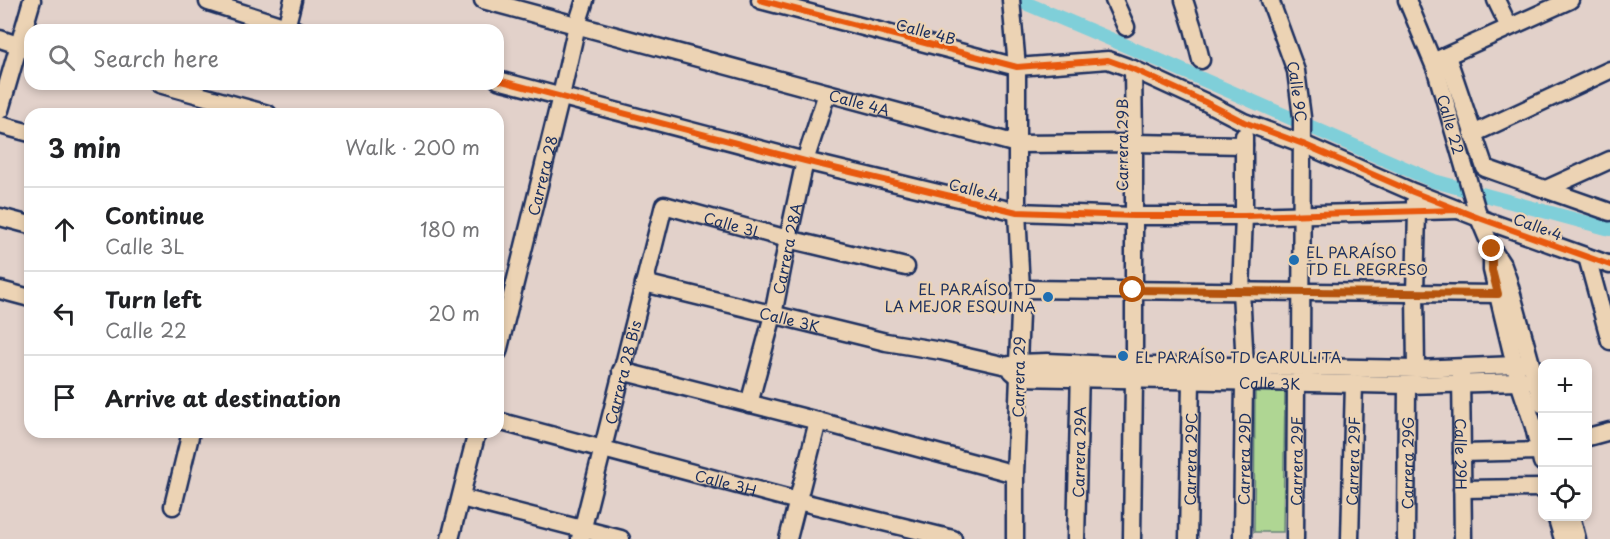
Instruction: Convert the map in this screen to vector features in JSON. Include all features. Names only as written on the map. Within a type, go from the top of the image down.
[{"type":"street","points":[[28,24],[32,0]]},
{"type":"street","points":[[291,24],[293,0]]},
{"type":"street","name":"Calle 4A","points":[[483,0],[1017,144],[1244,145]]},
{"type":"street","name":"Carrera 28","points":[[504,328],[585,0]]},
{"type":"street","name":"Calle 4B","points":[[760,0],[1017,66]]},
{"type":"street","points":[[1114,0],[1126,27]]},
{"type":"street","points":[[1184,0],[1201,60]]},
{"type":"street","name":"Calle 9C","points":[[1270,0],[1296,71],[1302,117],[1298,375]]},
{"type":"street","name":"Calle 22","points":[[1407,0],[1440,59],[1477,211],[1492,249],[1503,266],[1508,280],[1538,440]]},
{"type":"street","points":[[1496,0],[1509,27]]},
{"type":"street","points":[[1570,0],[1440,59],[1473,134],[1485,168],[1610,212]]},
{"type":"street","name":"Carrera 29","points":[[1011,1],[1017,66],[1017,212],[1021,289],[1015,369],[1016,539]]},
{"type":"street","points":[[207,2],[275,24]]},
{"type":"street","points":[[0,39],[24,47],[0,110]]},
{"type":"street","name":"Calle 4","points":[[1017,66],[1107,60],[1205,102],[1244,122],[1303,139],[1413,192],[1459,210]]},
{"type":"street","name":"Carrera 29B","points":[[1132,69],[1134,143],[1132,539]]},
{"type":"street","points":[[1473,134],[1610,70]]},
{"type":"street","name":"Calle 4","points":[[504,82],[806,161],[1017,212],[1133,216],[1244,216],[1477,211],[1610,265]]},
{"type":"street","points":[[181,90],[246,108]]},
{"type":"street","name":"Carrera 28A","points":[[749,404],[773,315],[806,161],[827,93]]},
{"type":"street","name":"Carrera 29D","points":[[1242,539],[1244,374],[1240,291],[1244,216],[1244,122]]},
{"type":"street","points":[[0,125],[24,131]]},
{"type":"street","points":[[1546,189],[1610,160]]},
{"type":"street","points":[[1413,192],[1417,211],[1416,369]]},
{"type":"street","name":"Calle 3L","points":[[664,205],[788,240],[906,267]]},
{"type":"street","name":"Carrera 28 Bis","points":[[581,534],[664,205]]},
{"type":"street","points":[[0,217],[24,223]]},
{"type":"street","name":"Calle 22","points":[[1492,249],[1492,270],[1498,294],[1523,364]]},
{"type":"street","points":[[1587,257],[1610,340]]},
{"type":"street","name":"Calle 3K","points":[[644,283],[886,342],[941,351],[1015,369],[1298,375],[1523,364]]},
{"type":"street","points":[[1021,289],[1498,294]]},
{"type":"street","points":[[0,290],[24,296]]},
{"type":"street","name":"Calle 29H","points":[[1461,367],[1463,539]]},
{"type":"street","points":[[621,371],[1015,474]]},
{"type":"street","name":"Carrera 29A","points":[[1076,539],[1080,372]]},
{"type":"street","name":"Calle 3K","points":[[1134,373],[1191,381],[1244,374]]},
{"type":"street","name":"Calle 3K","points":[[1298,375],[1354,383],[1407,385],[1527,381]]},
{"type":"street","name":"Carrera 29E","points":[[1295,539],[1298,375]]},
{"type":"street","name":"Carrera 29C","points":[[1188,539],[1191,381]]},
{"type":"street","name":"Calle 22","points":[[1527,381],[1538,398]]},
{"type":"street","name":"Carrera 29F","points":[[1350,539],[1354,383]]},
{"type":"street","name":"Carrera 29G","points":[[1407,385],[1407,539]]},
{"type":"street","points":[[788,539],[818,421]]},
{"type":"street","name":"Calle 3H","points":[[504,423],[798,501],[953,539]]},
{"type":"street","points":[[1592,436],[1610,432]]},
{"type":"street","points":[[173,506],[190,438]]},
{"type":"street","points":[[450,539],[476,438]]},
{"type":"street","points":[[1462,453],[1538,456]]},
{"type":"street","points":[[1462,489],[1538,488]]},
{"type":"street","points":[[461,498],[581,534],[621,539]]},
{"type":"street","points":[[1558,521],[1563,539]]},
{"type":"street","points":[[1572,521],[1577,539]]},
{"type":"green space","points":[[1255,390],[1285,390],[1283,532],[1254,532]]},
{"type":"waterway","points":[[1018,0],[1434,181],[1610,229]]},
{"type":"cycle path","points":[[760,0],[1017,67],[1108,60],[1133,69],[1244,122],[1303,144],[1413,192],[1610,265]]},
{"type":"cycle path","points":[[504,82],[805,161],[1017,212],[1133,216],[1244,216],[1459,210]]},
{"type":"place","name":"EL PARAÍSO TD EL REGRESO","points":[[1294,260]]},
{"type":"place","name":"EL PARAÍSO TD LA MEJOR ESQUINA","points":[[1048,297]]},
{"type":"place","name":"EL PARAÍSO TD CARULLITA","points":[[1123,356]]},
{"type":"route","points":[[1133,290],[1498,294],[1492,270],[1492,249]]}]
